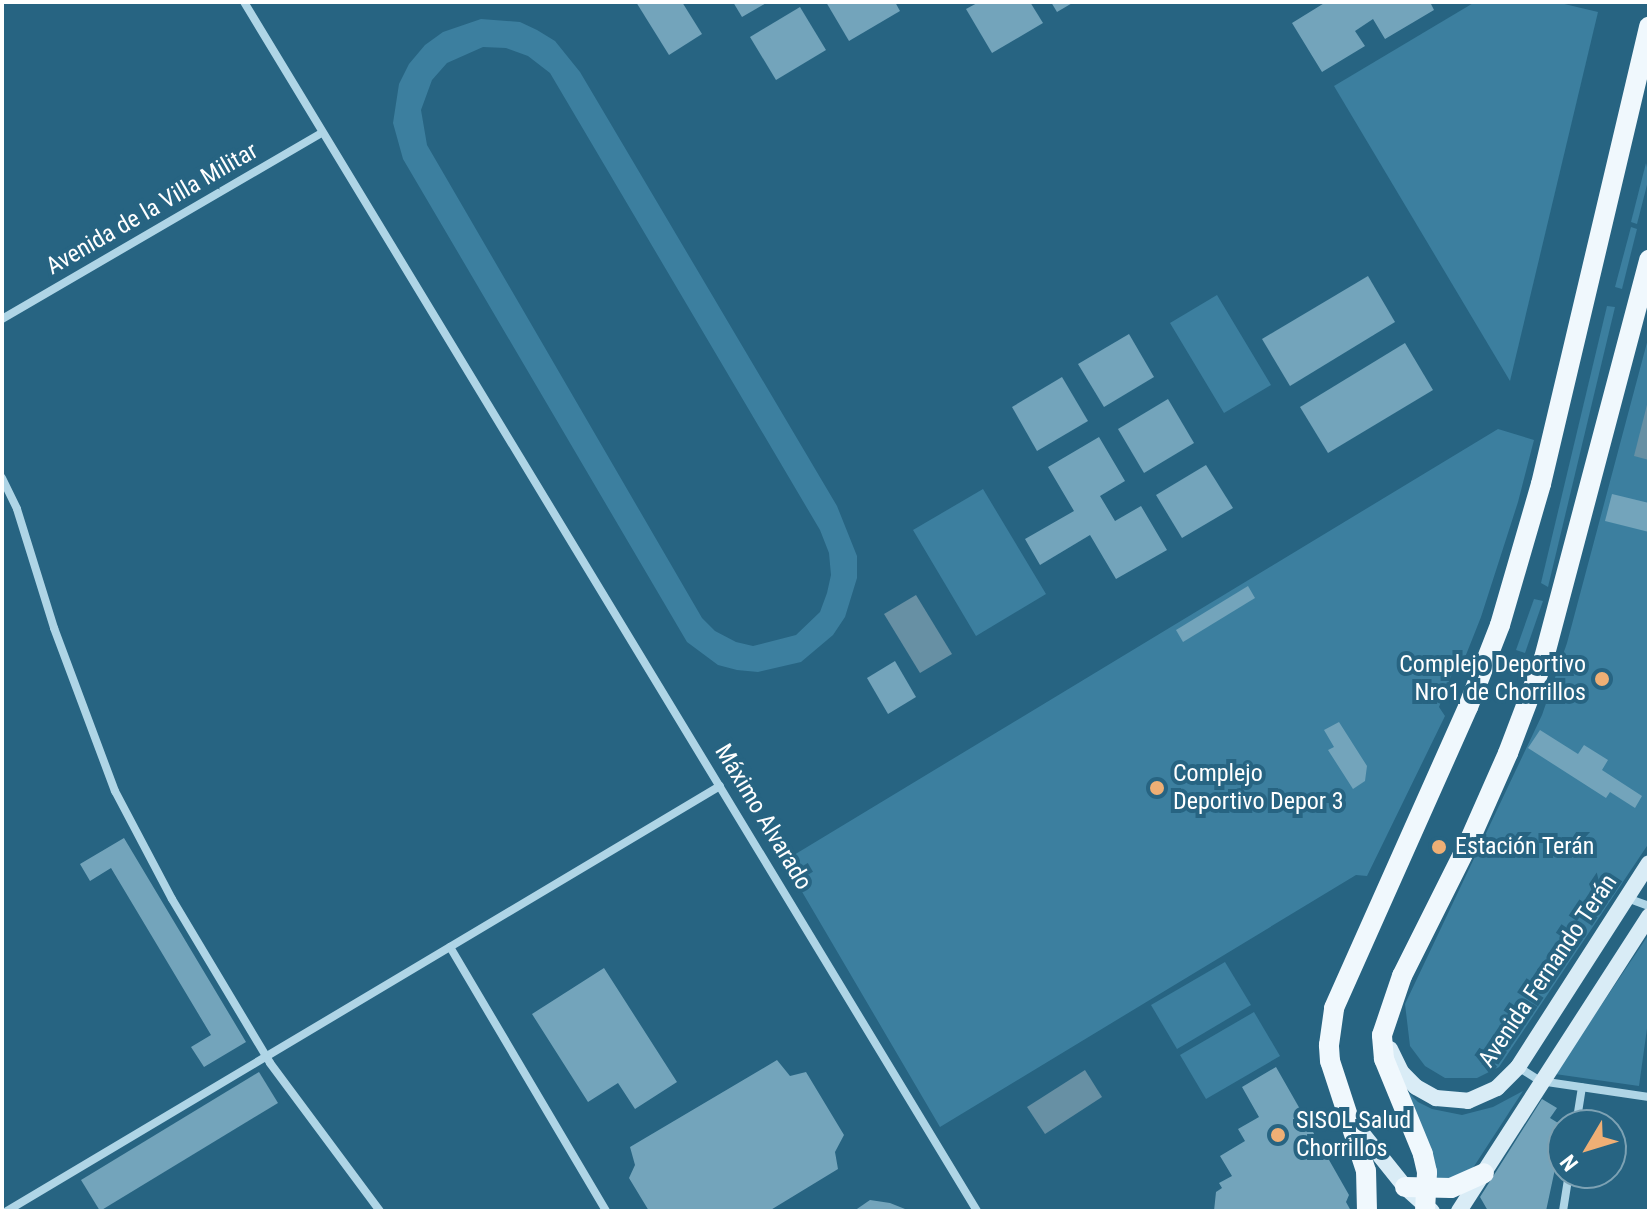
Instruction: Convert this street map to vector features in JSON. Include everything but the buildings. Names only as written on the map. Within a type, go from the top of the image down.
[{"type":"main road","points":[[1367,1211],[1366,1171],[1343,1107],[1329,1045],[1334,1008],[1500,625],[1541,484],[1649,27]]},
{"type":"main road","points":[[1427,1204],[1427,1172],[1415,1131],[1384,1059],[1382,1035],[1402,976],[1497,780],[1544,658],[1649,260]]},
{"type":"main road","name":"Avenida Fernando Terán","points":[[1386,1019],[1390,1050],[1401,1072],[1416,1087],[1436,1098],[1458,1101],[1479,1099],[1497,1088],[1518,1067],[1649,863]]},
{"type":"main road","points":[[1459,1211],[1649,916]]},
{"type":"main road","points":[[1343,1107],[1405,1187],[1427,1204]]},
{"type":"main road","points":[[1427,1204],[1484,1173]]},
{"type":"street","name":"Máximo Alvarado","points":[[244,2],[977,1211]]},
{"type":"street","name":"Avenida de la Villa Militar","points":[[2,319],[322,133]]},
{"type":"street","points":[[2,478],[17,509],[54,628],[115,791],[172,899],[266,1056],[380,1211]]},
{"type":"street","points":[[7,1211],[720,786]]},
{"type":"street","points":[[1627,898],[1649,906]]},
{"type":"street","points":[[450,947],[606,1211]]},
{"type":"street","points":[[1518,1067],[1540,1081],[1649,1097]]},
{"type":"street","points":[[1579,1109],[1582,1087]]},
{"type":"street","points":[[1563,1211],[1566,1189]]},
{"type":"shaded area","points":[[1475,2],[1556,2],[1598,12],[1510,381],[1334,86]]},
{"type":"shaded area","points":[[481,19],[520,22],[555,41],[580,72],[837,506],[857,556],[857,578],[845,617],[833,635],[801,662],[758,672],[737,670],[718,665],[687,642],[403,159],[393,123],[399,84],[409,64],[425,45],[443,32]],"holes":[[[483,47],[506,48],[528,56],[550,73],[820,530],[829,553],[831,575],[827,593],[820,612],[796,635],[753,646],[736,642],[715,631],[702,618],[427,145],[421,110],[432,80],[447,63]]]},
{"type":"shaded area","points":[[1646,163],[1649,177],[1637,224],[1631,222]]},
{"type":"shaded area","points":[[1631,227],[1637,229],[1622,289],[1615,287]]},
{"type":"shaded area","points":[[1217,295],[1271,385],[1224,413],[1170,323]]},
{"type":"shaded area","points":[[1607,306],[1615,307],[1548,587],[1541,583]]},
{"type":"shaded area","name":"Complejo Deportivo Nro1 de Chorrillos","points":[[1649,335],[1649,843],[1499,1067],[1477,1078],[1445,1078],[1425,1066],[1410,1046],[1405,1004],[1542,715],[1567,643]]},
{"type":"shaded area","points":[[1649,397],[1649,460],[1634,456]]},
{"type":"shaded area","name":"Complejo Deportivo Depor 3","points":[[1498,429],[1534,440],[1518,502],[1481,617],[1460,670],[1452,674],[1439,707],[1445,716],[1367,876],[1356,875],[940,1127],[784,861]]},
{"type":"shaded area","points":[[983,489],[1046,594],[976,636],[913,530]]},
{"type":"shaded area","points":[[916,595],[952,654],[920,673],[884,614]]},
{"type":"shaded area","points":[[1534,599],[1543,601],[1525,653],[1516,650]]},
{"type":"shaded area","points":[[1649,934],[1649,1014],[1639,1086],[1555,1074]]},
{"type":"shaded area","points":[[1225,962],[1251,1005],[1177,1049],[1151,1005]]},
{"type":"shaded area","points":[[1254,1012],[1280,1056],[1206,1099],[1180,1055]]},
{"type":"shaded area","points":[[1085,1070],[1102,1097],[1045,1134],[1027,1107]]},
{"type":"shaded area","points":[[1406,1090],[1418,1102],[1432,1109],[1462,1115],[1493,1107],[1523,1091],[1469,1174],[1436,1183]]},
{"type":"place","name":"Complejo Deportivo Nro1 de Chorrillos","points":[[1602,679]]},
{"type":"place","name":"Complejo Deportivo Depor 3","points":[[1157,788]]},
{"type":"place","name":"Estación Terán","points":[[1439,847]]},
{"type":"place","name":"SISOL Salud Chorrillos","points":[[1278,1135]]}]
